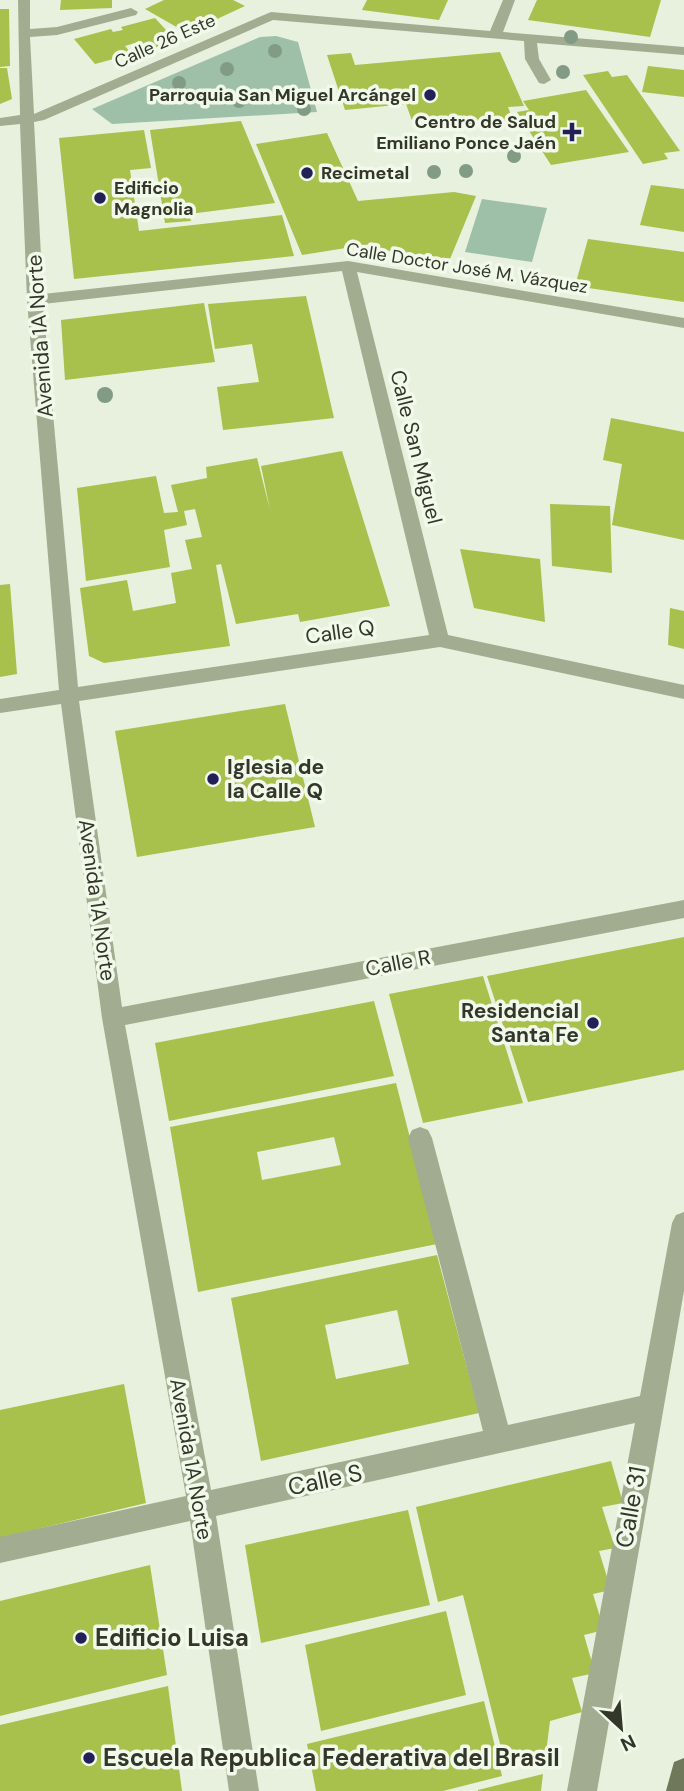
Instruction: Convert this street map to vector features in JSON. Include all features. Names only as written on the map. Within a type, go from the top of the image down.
[{"type":"main road","points":[[681,1791],[684,1772]]},
{"type":"street","name":"Avenida 1A Norte","points":[[24,0],[23,33],[35,300],[69,695],[113,1018],[201,1507],[244,1791]]},
{"type":"street","points":[[266,0],[271,16]]},
{"type":"street","points":[[495,34],[509,0]]},
{"type":"street","points":[[23,33],[57,31],[131,12]]},
{"type":"street","name":"Calle 26 Este","points":[[0,122],[39,117],[271,16],[684,51]]},
{"type":"street","points":[[530,37],[532,59],[544,80]]},
{"type":"street","name":"Calle Doctor José M. Vázquez","points":[[35,300],[348,266],[684,323]]},
{"type":"street","name":"Calle San Miguel","points":[[348,266],[440,640]]},
{"type":"street","name":"Calle Q","points":[[0,706],[440,640],[684,692]]},
{"type":"street","name":"Calle R","points":[[113,1018],[684,909]]},
{"type":"street","points":[[420,1138],[499,1441]]},
{"type":"street","name":"Calle 31","points":[[582,1791],[684,1223]]},
{"type":"street","name":"Calle S","points":[[0,1550],[649,1407]]},
{"type":"green space","points":[[276,36],[298,42],[317,112],[112,124],[92,109],[260,37]]},
{"type":"green space","points":[[482,199],[547,208],[532,262],[465,252]]},
{"type":"building","points":[[61,0],[112,0],[112,8],[60,10]]},
{"type":"building","points":[[164,0],[233,0],[245,6],[187,33],[145,9]]},
{"type":"building","points":[[367,0],[448,0],[439,20],[362,10]]},
{"type":"building","points":[[537,0],[661,0],[650,37],[528,20]]},
{"type":"building","points":[[0,9],[9,9],[10,66],[0,67]]},
{"type":"building","points":[[155,18],[177,42],[142,51],[135,43],[125,46],[132,54],[95,64],[74,39],[111,29],[113,32],[123,30],[121,27]]},
{"type":"building","name":"Parroquia San Miguel Arcángel","points":[[500,52],[524,106],[508,107],[513,120],[415,129],[406,104],[345,110],[327,55],[351,53],[355,65]]},
{"type":"building","points":[[648,66],[684,70],[684,97],[642,92]]},
{"type":"building","points":[[0,68],[7,68],[12,99],[0,104]]},
{"type":"building","points":[[608,71],[612,77],[627,75],[680,151],[664,153],[668,159],[643,164],[583,75]]},
{"type":"building","name":"Centro de Salud Emiliano Ponce Jaén","points":[[586,90],[629,152],[551,165],[517,112],[529,110],[523,101]]},
{"type":"building","points":[[241,121],[275,203],[189,214],[191,221],[165,223],[150,130]]},
{"type":"building","name":"Edificio Magnolia","points":[[144,130],[151,168],[130,170],[139,231],[282,215],[294,256],[74,279],[59,138]]},
{"type":"building","name":"Recimetal","points":[[327,133],[358,201],[454,192],[476,196],[450,259],[376,249],[377,243],[302,255],[256,144]]},
{"type":"building","points":[[651,185],[684,189],[684,232],[640,225]]},
{"type":"building","points":[[588,239],[684,252],[684,302],[575,286]]},
{"type":"building","points":[[306,296],[334,418],[223,430],[217,387],[259,382],[252,344],[215,349],[208,304]]},
{"type":"building","points":[[204,303],[215,362],[65,380],[61,320]]},
{"type":"building","points":[[611,418],[684,432],[684,540],[612,525],[622,464],[603,460]]},
{"type":"building","points":[[342,451],[390,606],[300,622],[298,614],[236,624],[221,564],[216,565],[230,646],[104,663],[89,656],[80,588],[127,580],[133,611],[176,603],[171,573],[192,569],[185,540],[202,537],[195,509],[184,511],[187,525],[164,530],[170,567],[86,581],[77,488],[156,476],[164,513],[178,512],[171,485],[207,478],[206,467],[257,458],[270,510],[261,466]]},
{"type":"building","points":[[550,504],[610,506],[612,573],[552,566]]},
{"type":"building","points":[[460,549],[540,559],[545,622],[474,608]]},
{"type":"building","points":[[10,584],[17,674],[0,677],[0,585]]},
{"type":"building","points":[[670,608],[684,611],[684,649],[668,645]]},
{"type":"building","name":"Iglesia de la Calle Q","points":[[285,704],[315,827],[137,857],[115,731]]},
{"type":"building","name":"Residencial Santa Fe","points":[[684,937],[684,1070],[528,1102],[487,976]]},
{"type":"building","points":[[483,976],[523,1103],[423,1123],[389,994]]},
{"type":"building","points":[[374,1001],[394,1076],[169,1121],[155,1043]]},
{"type":"building","points":[[396,1083],[437,1244],[198,1292],[170,1127]],"holes":[[[334,1137],[341,1165],[262,1180],[257,1152]]]},
{"type":"building","points":[[437,1255],[479,1413],[261,1461],[231,1298]],"holes":[[[397,1310],[409,1364],[336,1379],[325,1325]]]},
{"type":"building","points":[[124,1384],[146,1503],[0,1538],[0,1410]]},
{"type":"building","points":[[611,1461],[623,1503],[602,1507],[615,1548],[599,1551],[611,1590],[593,1594],[604,1630],[584,1635],[595,1673],[572,1678],[582,1712],[550,1721],[546,1753],[505,1764],[463,1595],[438,1602],[416,1507]]},
{"type":"building","points":[[408,1510],[430,1605],[261,1643],[245,1545]]},
{"type":"building","name":"Edificio Luisa","points":[[150,1565],[167,1675],[0,1716],[0,1601]]},
{"type":"building","points":[[446,1611],[466,1695],[321,1731],[305,1645]]},
{"type":"building","name":"Escuela Republica Federativa del Brasil","points":[[168,1686],[182,1791],[0,1791],[0,1725]]},
{"type":"building","points":[[484,1701],[502,1776],[443,1791],[316,1791],[307,1744]]},
{"type":"building","points":[[543,1774],[541,1791],[478,1791],[478,1790]]},
{"type":"place","name":"Parroquia San Miguel Arcángel","points":[[430,95]]},
{"type":"place","name":"Centro de Salud Emiliano Ponce Jaén","points":[[572,132]]},
{"type":"place","name":"Recimetal","points":[[307,173]]},
{"type":"place","name":"Edificio Magnolia","points":[[100,198]]},
{"type":"place","name":"Iglesia de la Calle Q","points":[[213,779]]},
{"type":"place","name":"Residencial Santa Fe","points":[[593,1023]]},
{"type":"place","name":"Edificio Luisa","points":[[81,1638]]},
{"type":"place","name":"Escuela Republica Federativa del Brasil","points":[[89,1758]]}]
